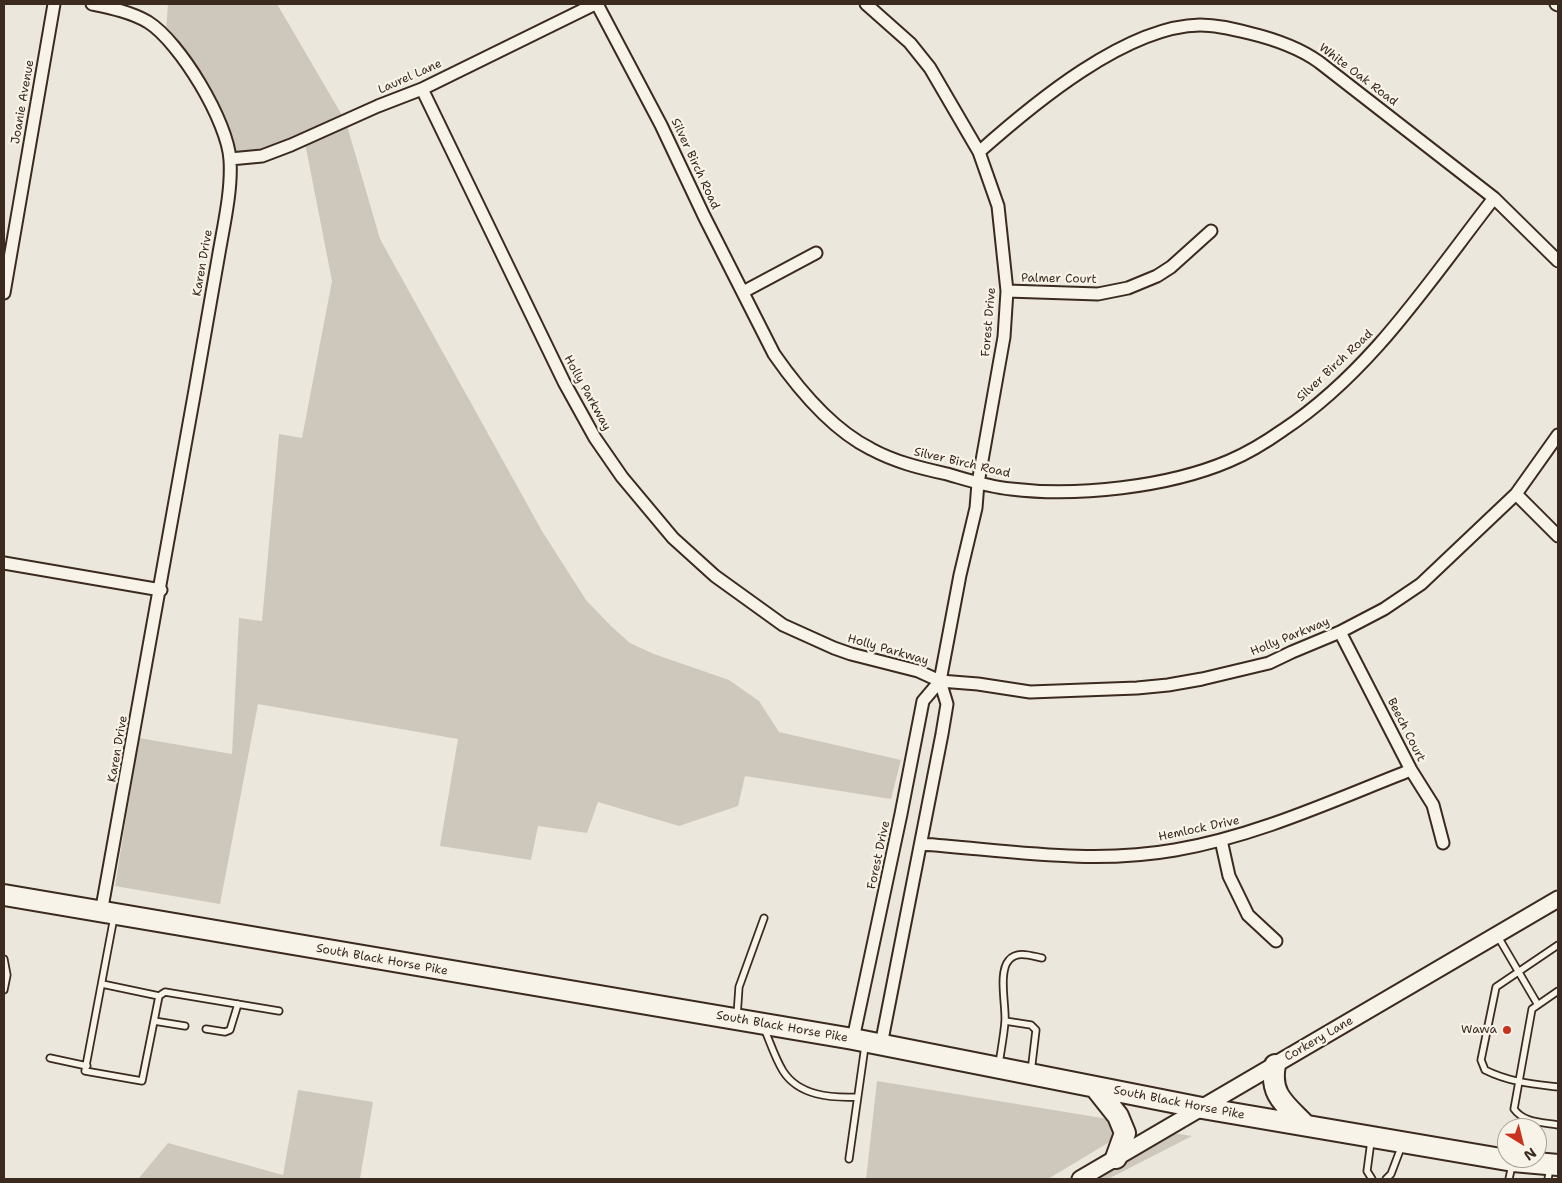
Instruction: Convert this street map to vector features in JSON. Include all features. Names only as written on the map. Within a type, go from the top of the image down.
[{"type":"highway","name":"South Black Horse Pike","points":[[4,895],[867,1042],[1202,1108],[1403,1142],[1511,1170],[1552,1169]]},
{"type":"highway","points":[[1275,1065],[1272,1079],[1278,1096],[1304,1125]]},
{"type":"highway","points":[[1094,1087],[1118,1116],[1125,1133],[1116,1158]]},
{"type":"street","name":"Joanie Avenue","points":[[4,293],[54,4]]},
{"type":"street","name":"Karen Drive","points":[[92,4],[133,15],[160,31],[171,43],[214,109],[224,130],[230,159],[224,227],[161,590],[108,914]]},
{"type":"street","name":"Laurel Lane","points":[[230,159],[262,156],[277,151],[378,106],[422,89],[596,4]]},
{"type":"street","name":"Silver Birch Road","points":[[596,4],[661,125],[704,216],[774,354],[785,369],[825,417],[869,448],[903,463],[978,484],[1011,489],[1058,491],[1121,487],[1199,472],[1229,461],[1257,447],[1297,420],[1356,368],[1389,334],[1494,198]]},
{"type":"street","name":"Forest Drive","points":[[867,1042],[921,844],[947,704],[940,681],[960,575],[976,508],[978,484],[1004,337],[1007,292],[998,206],[979,152],[930,68],[910,43],[873,6]]},
{"type":"street","name":"White Oak Road","points":[[979,152],[1031,108],[1069,80],[1124,47],[1153,34],[1183,27],[1215,26],[1261,36],[1306,53],[1494,198],[1558,261]]},
{"type":"street","name":"Holly Parkway","points":[[422,89],[529,312],[579,410],[613,465],[672,538],[715,576],[784,625],[851,654],[918,671],[940,681],[978,684],[1030,692],[1168,685],[1202,680],[1269,663],[1340,632],[1384,609],[1421,584],[1516,494],[1558,435]]},
{"type":"street","name":"Palmer Court","points":[[1007,292],[1098,294],[1128,288],[1157,276],[1171,267],[1211,231]]},
{"type":"street","points":[[743,292],[816,252]]},
{"type":"street","points":[[1516,494],[1558,536]]},
{"type":"street","points":[[4,564],[161,590]]},
{"type":"street","name":"Beech Court","points":[[1340,632],[1411,770],[1433,805],[1444,843]]},
{"type":"street","name":"Forest Drive","points":[[867,1042],[902,814],[923,701],[940,681]]},
{"type":"street","name":"Hemlock Drive","points":[[921,844],[1063,857],[1174,851],[1222,840],[1278,823],[1411,770]]},
{"type":"street","points":[[1222,840],[1228,876],[1248,915],[1276,941]]},
{"type":"street","name":"Corkery Lane","points":[[1080,1179],[1558,899]]},
{"type":"lane","points":[[108,914],[102,984],[85,1071],[142,1081],[159,996],[165,992],[279,1011]]},
{"type":"lane","points":[[736,1020],[739,988],[764,918]]},
{"type":"lane","points":[[1497,935],[1538,1005]]},
{"type":"lane","points":[[1558,946],[1496,987],[1481,1060],[1485,1070],[1497,1076],[1519,1083],[1558,1087]]},
{"type":"lane","points":[[999,1068],[1005,1021],[1004,972],[1009,960],[1022,954],[1042,958]]},
{"type":"lane","points":[[4,959],[7,975],[4,990]]},
{"type":"lane","points":[[102,984],[159,996]]},
{"type":"lane","points":[[1558,991],[1532,1009],[1514,1108],[1520,1117],[1558,1125]]},
{"type":"lane","points":[[206,1029],[225,1032],[230,1030],[238,1004]]},
{"type":"lane","points":[[154,1021],[185,1026]]},
{"type":"lane","points":[[1005,1021],[1031,1025],[1036,1030],[1030,1074]]},
{"type":"lane","points":[[762,1024],[784,1072],[797,1086],[822,1096],[838,1098],[858,1097]]},
{"type":"lane","points":[[849,1160],[867,1042]]},
{"type":"lane","points":[[50,1058],[87,1066]]},
{"type":"lane","points":[[1372,1137],[1367,1171],[1372,1179]]},
{"type":"lane","points":[[1386,1179],[1391,1174],[1403,1142]]},
{"type":"shaded area","points":[[168,4],[277,4],[346,122],[380,239],[542,531],[586,600],[630,643],[654,654],[729,680],[759,701],[779,732],[901,760],[891,799],[745,776],[738,806],[679,826],[598,802],[587,833],[538,826],[531,860],[440,846],[458,739],[258,704],[220,904],[115,886],[139,738],[232,754],[239,618],[262,621],[279,434],[302,438],[332,281],[304,138],[239,161],[166,31]]},
{"type":"shaded area","points":[[877,1081],[1108,1119],[1113,1129],[1113,1140],[1048,1179],[866,1179]]},
{"type":"shaded area","points":[[298,1090],[373,1102],[360,1179],[139,1178],[168,1143],[283,1175]]},
{"type":"shaded area","points":[[1155,1130],[1192,1136],[1108,1179],[1073,1179]]},
{"type":"place","name":"Wawa","points":[[1507,1030]]}]
